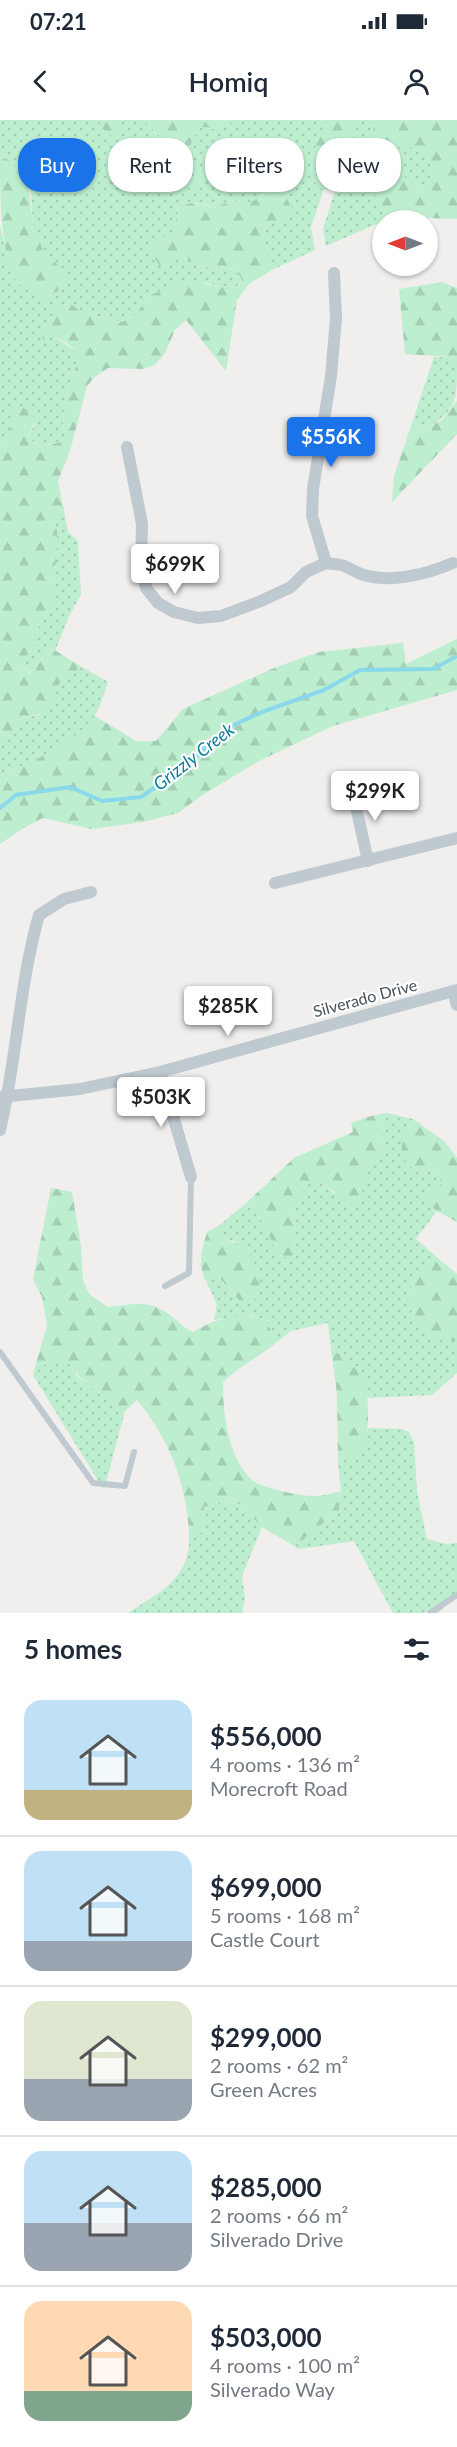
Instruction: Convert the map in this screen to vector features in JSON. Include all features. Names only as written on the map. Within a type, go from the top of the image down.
[{"type":"street","points":[[326,563],[312,516],[313,489],[331,376],[336,318],[334,273]]},
{"type":"street","points":[[127,447],[142,524],[141,564],[146,588],[158,603],[174,612],[198,618],[221,616],[291,587],[306,572],[326,563],[343,565],[361,574],[378,577],[399,577],[456,565]]},
{"type":"street","points":[[352,789],[368,861]]},
{"type":"street","points":[[275,883],[457,838]]},
{"type":"street","points":[[0,1130],[31,944],[39,915],[64,899],[91,892]]},
{"type":"street","points":[[455,990],[457,1005]]},
{"type":"street","name":"Silverado Drive","points":[[4,1097],[80,1089],[160,1072],[455,990]]},
{"type":"street","points":[[160,1072],[191,1177]]},
{"type":"lane","points":[[165,1286],[189,1273],[191,1177]]},
{"type":"lane","points":[[0,1352],[93,1483],[125,1486],[134,1452]]},
{"type":"lane","points":[[430,1613],[457,1595]]},
{"type":"green space","points":[[0,120],[99,120],[103,129],[118,131],[123,120],[144,120],[160,138],[108,138],[108,192],[193,192],[193,139],[197,129],[204,127],[215,129],[237,120],[329,120],[319,138],[316,138],[316,192],[323,192],[311,227],[315,250],[272,270],[263,239],[267,226],[280,221],[263,193],[255,201],[247,204],[240,200],[216,208],[190,203],[181,208],[177,215],[176,225],[161,268],[177,255],[205,267],[233,270],[242,280],[237,286],[221,287],[207,283],[151,295],[133,317],[122,322],[84,313],[65,304],[54,336],[74,350],[78,358],[65,406],[65,435],[61,442],[52,444],[40,444],[28,438],[35,424],[15,406],[10,433],[0,446],[0,225],[8,259],[17,279],[24,287],[45,298],[60,290],[58,265],[43,252],[33,224],[31,192],[96,192],[96,138],[18,138],[18,163],[0,157]]},
{"type":"green space","points":[[99,120],[123,120],[118,131],[112,136],[103,129]]},
{"type":"green space","points":[[144,120],[237,120],[215,129],[204,127],[197,129],[193,139],[160,138]]},
{"type":"green space","points":[[329,120],[352,120],[358,138],[319,138]]},
{"type":"green space","points":[[352,120],[375,120],[373,138],[358,138]]},
{"type":"green space","points":[[375,120],[457,120],[457,219],[438,218],[438,210],[383,210],[372,192],[401,192],[401,174],[417,187],[431,182],[430,160],[414,147],[401,147],[401,138],[372,138]]},
{"type":"green space","points":[[316,144],[316,183],[313,172]]},
{"type":"green space","points":[[401,147],[414,147],[430,160],[431,182],[416,187],[401,174]]},
{"type":"green space","points":[[0,157],[18,163],[18,192],[29,192],[33,224],[43,251],[58,265],[66,277],[60,290],[45,298],[32,293],[14,278],[6,251],[0,186]]},
{"type":"green space","points":[[193,168],[201,171],[205,181],[193,186]]},
{"type":"green space","points":[[277,192],[287,199],[292,208],[289,217],[266,227],[263,239],[272,270],[250,283],[237,300],[226,371],[186,320],[175,330],[165,353],[155,365],[142,369],[108,368],[87,386],[70,451],[58,481],[63,506],[54,519],[57,531],[57,551],[51,610],[40,622],[36,641],[26,657],[22,673],[29,674],[51,648],[82,667],[59,684],[53,695],[50,711],[24,718],[0,744],[0,446],[10,433],[14,406],[23,407],[36,419],[28,438],[36,443],[44,444],[61,442],[65,435],[66,400],[77,359],[74,350],[65,342],[54,336],[44,340],[42,336],[58,305],[72,305],[84,313],[122,322],[133,317],[151,295],[186,280],[221,287],[237,286],[242,280],[234,270],[205,267],[177,255],[161,268],[152,253],[153,242],[172,232],[181,207],[190,203],[216,208],[222,204],[241,200],[247,204],[267,193]]},
{"type":"green space","points":[[335,192],[371,192],[382,207],[383,210],[372,210],[372,226],[326,246],[323,229]]},
{"type":"green space","points":[[442,282],[457,288],[457,364],[451,357],[405,354],[399,289]]},
{"type":"green space","points":[[434,357],[451,357],[457,364],[457,386],[450,409],[428,428],[412,423]]},
{"type":"green space","points":[[457,401],[457,434],[392,502],[394,476],[412,423],[428,428],[442,420]]},
{"type":"green space","points":[[63,506],[68,532],[78,541],[81,595],[70,614],[55,651],[51,648],[28,674],[22,674],[26,657],[36,641],[40,622],[51,610],[57,551],[57,531],[54,519]]},
{"type":"green space","points":[[457,639],[457,690],[333,726],[259,761],[204,794],[178,813],[143,822],[91,829],[43,818],[0,844],[0,776],[63,744],[75,736],[95,716],[136,741],[156,741],[183,709],[274,668],[319,652],[403,643],[406,664]]},
{"type":"green space","points":[[82,667],[108,682],[94,717],[76,736],[64,744],[0,776],[0,744],[24,718],[39,715],[51,704],[51,697],[56,686],[65,677]]},
{"type":"green space","points":[[387,1113],[413,1119],[403,1137],[410,1167],[439,1171],[441,1186],[424,1199],[437,1211],[416,1239],[439,1259],[412,1283],[407,1301],[424,1331],[437,1338],[457,1341],[457,1373],[432,1395],[367,1398],[362,1379],[356,1368],[331,1349],[328,1323],[291,1331],[276,1343],[266,1319],[251,1316],[214,1320],[217,1305],[206,1281],[219,1277],[243,1305],[235,1242],[221,1236],[220,1225],[245,1204],[261,1219],[271,1239],[296,1250],[293,1207],[309,1182],[321,1181],[333,1193],[360,1200],[365,1176],[384,1145],[382,1127]]},
{"type":"green space","points":[[387,1113],[382,1127],[384,1145],[382,1155],[365,1176],[361,1200],[350,1204],[321,1182],[309,1182],[293,1208],[296,1250],[291,1258],[276,1256],[265,1227],[257,1215],[245,1204],[294,1158],[353,1132],[351,1123]]},
{"type":"green space","points":[[413,1119],[444,1141],[457,1158],[457,1222],[437,1211],[424,1200],[428,1191],[441,1186],[439,1171],[410,1167],[401,1156],[403,1137]]},
{"type":"green space","points":[[51,1188],[72,1192],[81,1246],[83,1281],[90,1295],[108,1307],[138,1304],[153,1306],[193,1332],[228,1318],[245,1316],[266,1319],[276,1343],[223,1382],[224,1407],[232,1446],[243,1469],[251,1479],[263,1486],[312,1496],[341,1491],[339,1511],[294,1546],[262,1527],[240,1504],[218,1503],[204,1507],[202,1532],[189,1541],[186,1502],[175,1466],[159,1431],[137,1400],[125,1411],[94,1390],[68,1362],[54,1362],[35,1367],[47,1326],[42,1297],[33,1279]]},
{"type":"green space","points":[[220,1225],[221,1236],[250,1251],[259,1276],[259,1297],[243,1305],[219,1277],[206,1281],[203,1275],[201,1257],[207,1232]]},
{"type":"green space","points":[[439,1259],[457,1274],[457,1341],[436,1338],[424,1332],[407,1301],[412,1283]]},
{"type":"green space","points":[[331,1349],[355,1364],[360,1371],[368,1402],[366,1443],[354,1456],[338,1463],[337,1394]]},
{"type":"green space","points":[[54,1362],[68,1362],[79,1378],[125,1411],[104,1490],[33,1375],[35,1367]]},
{"type":"green space","points":[[368,1428],[402,1429],[409,1432],[414,1442],[417,1492],[427,1539],[446,1544],[457,1543],[457,1596],[438,1613],[429,1610],[424,1613],[393,1613],[354,1541],[299,1549],[294,1546],[339,1511],[341,1491],[338,1463],[359,1451],[365,1442]]},
{"type":"green space","points":[[218,1503],[240,1504],[262,1527],[242,1576],[245,1598],[242,1613],[128,1613],[160,1592],[177,1575],[184,1566],[189,1541],[202,1532],[204,1507]]},
{"type":"waterway","name":"Grizzly Creek","points":[[0,808],[16,795],[70,787],[102,801],[141,797],[186,766],[225,729],[262,712],[324,690],[360,670],[433,669],[455,657]]}]
